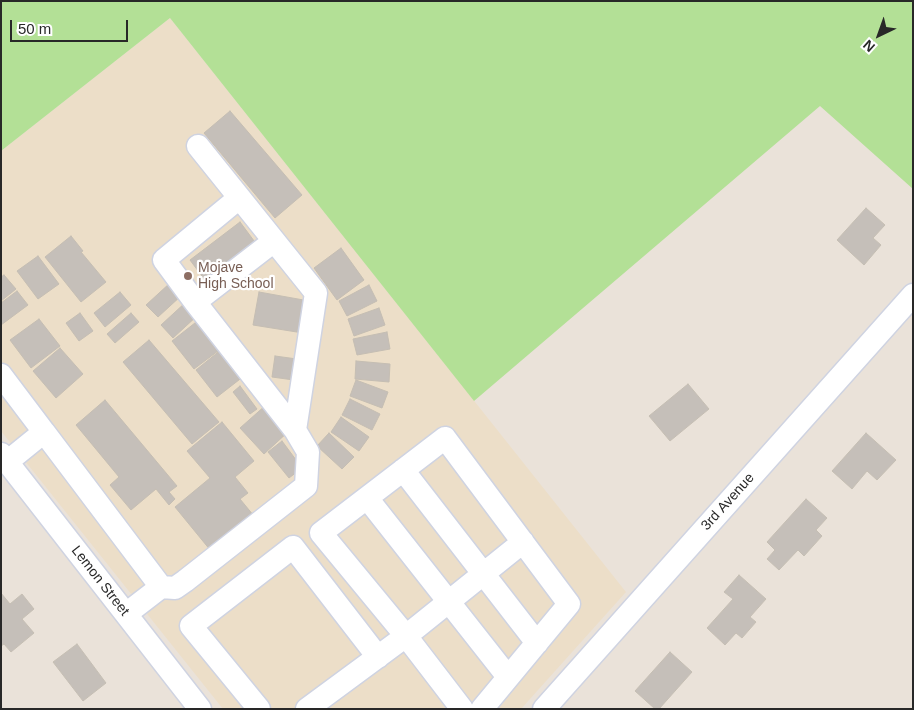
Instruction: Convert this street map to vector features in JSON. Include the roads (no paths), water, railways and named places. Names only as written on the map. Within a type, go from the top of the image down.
[{"type":"street","points":[[198,146],[316,293],[295,430]]},
{"type":"street","points":[[126,614],[161,587],[175,588],[185,581],[306,486],[308,452],[295,430],[164,260],[240,198]]},
{"type":"street","points":[[195,302],[274,241]]},
{"type":"street","name":"3rd Avenue","points":[[544,709],[913,295]]},
{"type":"street","points":[[1,375],[161,587]]},
{"type":"street","points":[[4,458],[44,432]]},
{"type":"street","points":[[462,709],[406,636],[321,533],[445,438],[569,604],[482,709]]},
{"type":"street","name":"Lemon Street","points":[[4,458],[200,709]]},
{"type":"street","points":[[403,470],[537,643]]},
{"type":"street","points":[[367,498],[508,677]]},
{"type":"street","points":[[307,709],[406,636],[523,542]]},
{"type":"street","points":[[259,709],[191,626],[293,547],[378,656]]},
{"type":"place","name":"Mojave High School","points":[[188,276]]}]
